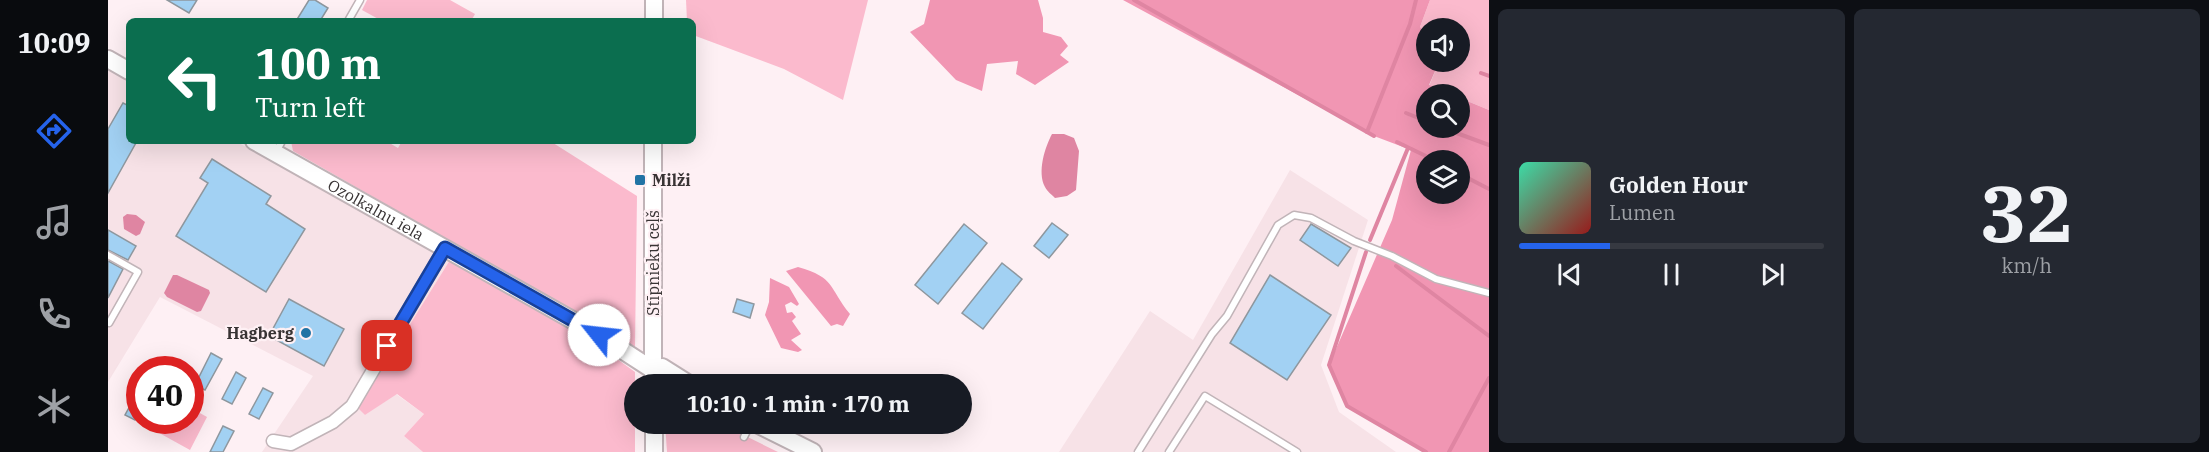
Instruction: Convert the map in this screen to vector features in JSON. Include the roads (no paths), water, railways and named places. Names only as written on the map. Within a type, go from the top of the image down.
[{"type":"street","points":[[654,0],[654,18]]},
{"type":"street","points":[[108,59],[126,69]]},
{"type":"street","name":"Stīpnieku ceļš","points":[[653,144],[656,374]]},
{"type":"street","name":"Ozolkalnu iela","points":[[279,147],[445,248],[599,335],[650,374]]},
{"type":"street","points":[[273,441],[291,444],[333,423],[352,406],[445,248]]},
{"type":"street","name":"Ozolkalnu iela","points":[[658,374],[662,367],[673,374]]},
{"type":"street","points":[[654,434],[654,452]]},
{"type":"street","points":[[776,434],[813,452]]},
{"type":"lane","points":[[350,18],[360,0]]},
{"type":"lane","points":[[1138,452],[1212,334],[1227,316],[1278,225],[1294,215],[1311,218],[1354,241],[1392,256],[1436,279],[1489,293]]},
{"type":"lane","points":[[108,255],[138,272],[109,323]]},
{"type":"lane","points":[[1169,452],[1205,396],[1297,452]]},
{"type":"waterway","points":[[1134,0],[1374,136]]},
{"type":"waterway","points":[[1367,132],[1410,24],[1416,0]]},
{"type":"waterway","points":[[1481,73],[1489,76]]},
{"type":"waterway","points":[[1406,113],[1416,117]]},
{"type":"waterway","points":[[1470,138],[1489,145]]},
{"type":"waterway","points":[[1397,142],[1416,151]]},
{"type":"waterway","points":[[1370,240],[1408,148]]},
{"type":"waterway","points":[[1470,179],[1489,189]]},
{"type":"waterway","points":[[1366,252],[1329,365],[1347,406],[1426,452]]},
{"type":"waterway","points":[[1396,266],[1489,336]]},
{"type":"waterway","points":[[1449,452],[1489,378]]},
{"type":"place","name":"Milži","points":[[640,180]]},
{"type":"place","name":"Hagberg","points":[[306,333]]}]
